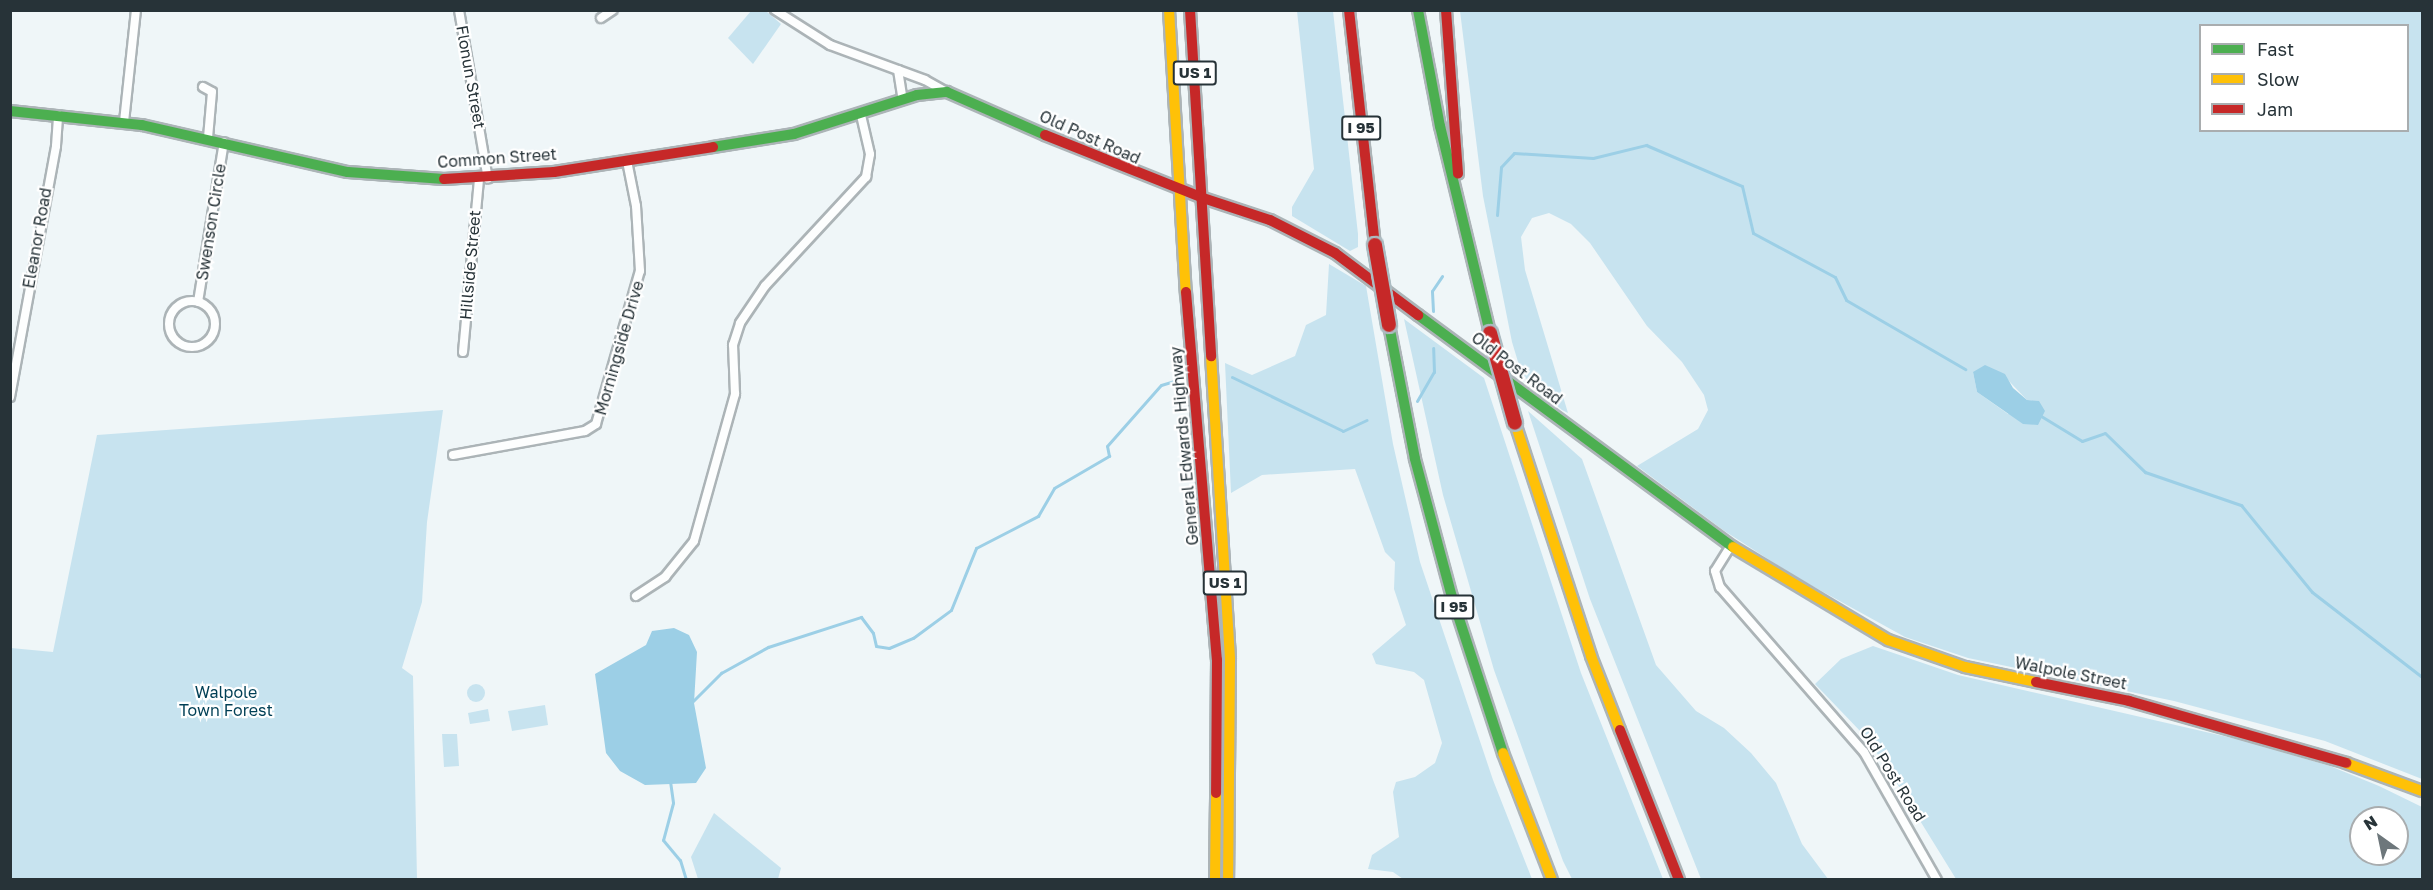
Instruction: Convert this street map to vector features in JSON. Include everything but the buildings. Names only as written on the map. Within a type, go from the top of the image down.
[{"type":"main road","name":"General Edwards Highway","points":[[1169,10],[1180,190],[1217,660],[1215,879]]},
{"type":"main road","name":"General Edwards Highway","points":[[1190,10],[1230,659],[1228,879]]},
{"type":"main road","name":"I 95","points":[[1349,10],[1375,245],[1415,459],[1457,615],[1507,767],[1552,879]]},
{"type":"main road","points":[[1418,10],[1460,209],[1490,333],[1515,423],[1595,667],[1679,879]]},
{"type":"main road","points":[[1446,10],[1460,209]]},
{"type":"main road","name":"Common Street","points":[[10,111],[124,122],[208,138],[348,172],[436,180],[483,179],[627,161],[794,134],[861,116],[903,100],[946,92]]},
{"type":"main road","name":"Old Post Road","points":[[946,92],[1180,190],[1270,220],[1351,264],[1730,547]]},
{"type":"main road","name":"Walpole Street","points":[[1730,547],[1864,628],[1939,660],[2179,713],[2339,758],[2422,791]]},
{"type":"street","points":[[124,122],[136,10]]},
{"type":"street","name":"Flonun Street","points":[[459,10],[483,179]]},
{"type":"street","points":[[601,18],[613,10]]},
{"type":"street","name":"Old Post Road","points":[[775,10],[830,45],[898,70],[946,92]]},
{"type":"street","points":[[898,70],[903,100]]},
{"type":"street","points":[[203,87],[209,88],[212,98],[208,138]]},
{"type":"street","name":"Eleanor Road","points":[[10,397],[56,146],[58,115]]},
{"type":"street","points":[[636,596],[665,578],[694,541],[735,394],[733,345],[740,323],[765,286],[866,177],[870,154],[861,116]]},
{"type":"street","name":"Swenson Circle","points":[[198,302],[224,142]]},
{"type":"street","name":"Morningside Drive","points":[[453,455],[570,434],[596,424],[640,270],[636,206],[627,161]]},
{"type":"street","name":"Hillside Street","points":[[463,352],[483,179]]},
{"type":"street","name":"Swenson Circle","points":[[198,302],[211,311],[213,333],[202,344],[186,346],[170,332],[171,316],[182,304],[198,302]]},
{"type":"street","name":"Old Post Road","points":[[1730,547],[1715,571],[1720,587],[1864,752],[1937,879]]},
{"type":"green space","points":[[751,11],[766,11],[781,24],[753,64],[728,38]]},
{"type":"green space","points":[[1297,11],[1333,11],[1358,234],[1358,247],[1350,251],[1292,216],[1292,207],[1314,169]]},
{"type":"green space","points":[[1460,11],[2422,11],[2422,779],[2325,741],[2174,701],[1968,658],[1905,637],[1796,577],[1723,530],[1637,466],[1698,429],[1708,410],[1704,395],[1682,362],[1647,326],[1590,243],[1571,224],[1549,213],[1532,218],[1521,237],[1525,270],[1568,413],[1522,375],[1512,342],[1483,196]],"holes":[[[1973,372],[2008,380],[2027,400],[2033,400],[2008,414],[1977,392]]]},
{"type":"green space","points":[[1329,264],[1366,286],[1393,444],[1420,562],[1493,780],[1532,879],[1403,879],[1393,872],[1368,869],[1372,855],[1399,837],[1393,792],[1396,782],[1415,777],[1435,763],[1442,743],[1424,680],[1414,672],[1376,664],[1372,654],[1406,625],[1394,589],[1395,562],[1385,552],[1355,469],[1262,475],[1231,493],[1225,363],[1252,375],[1295,356],[1306,325],[1326,315]]},
{"type":"green space","points":[[1404,319],[1484,378],[1581,673],[1663,879],[1572,879],[1563,861],[1494,670],[1443,495]]},
{"type":"green space","name":"Walpole Town Forest","points":[[443,410],[427,522],[422,602],[402,668],[413,676],[417,879],[11,879],[11,648],[53,652],[97,435]]},
{"type":"green space","points":[[1528,411],[1582,459],[1656,665],[1696,711],[1724,728],[1751,753],[1776,783],[1802,844],[1828,879],[1701,879],[1590,599]]},
{"type":"green space","points":[[1873,646],[1958,675],[2245,741],[2330,766],[2422,807],[2422,879],[1956,879],[1885,764],[1861,732],[1815,684],[1841,659]]},
{"type":"green space","points":[[476,684],[482,687],[485,693],[482,699],[476,702],[470,699],[467,693],[470,687]]},
{"type":"green space","points":[[545,705],[548,725],[512,731],[508,711]]},
{"type":"green space","points":[[488,709],[490,721],[470,724],[468,713]]},
{"type":"green space","points":[[442,734],[457,734],[459,766],[444,767]]},
{"type":"green space","points":[[714,813],[781,868],[778,879],[698,879],[691,857]]},
{"type":"water","points":[[1985,365],[2005,374],[2013,388],[2027,400],[2039,401],[2045,411],[2038,425],[2023,424],[1977,392],[1973,372]]},
{"type":"water","points":[[674,628],[689,635],[697,652],[694,703],[706,768],[696,783],[645,785],[620,771],[606,753],[595,674],[646,645],[652,631]]},
{"type":"waterway","points":[[1497,215],[1501,167],[1514,153],[1593,158],[1646,145],[1742,186],[1753,233],[1835,277],[1846,300],[1965,369]]},
{"type":"waterway","points":[[1433,311],[1432,291],[1442,276]]},
{"type":"waterway","points":[[1417,401],[1434,372],[1433,348]]},
{"type":"waterway","points":[[1232,377],[1343,431],[1367,420]]},
{"type":"waterway","points":[[693,701],[721,673],[768,647],[861,617],[873,633],[876,646],[889,648],[913,638],[951,610],[976,548],[1038,516],[1054,488],[1109,456],[1107,446],[1161,385],[1181,379]]},
{"type":"waterway","points":[[2041,416],[2082,441],[2105,433],[2145,472],[2241,505],[2312,592],[2422,677]]},
{"type":"waterway","points":[[670,781],[673,803],[663,840],[680,860],[686,880]]},
{"type":"traffic: fast","points":[[1418,10],[1440,126],[1490,333]]},
{"type":"traffic: fast","points":[[713,147],[794,134],[917,95],[947,92],[1045,135]]},
{"type":"traffic: fast","points":[[10,111],[142,125],[348,172],[444,179]]},
{"type":"traffic: fast","points":[[1418,315],[1733,547]]},
{"type":"traffic: fast","points":[[1389,325],[1415,459],[1452,597],[1503,753]]},
{"type":"traffic: slow","points":[[1169,10],[1186,292]]},
{"type":"traffic: slow","points":[[1211,356],[1230,659],[1228,880]]},
{"type":"traffic: slow","points":[[1515,423],[1591,656],[1620,730]]},
{"type":"traffic: slow","points":[[1733,547],[1888,640],[1965,667],[2036,682]]},
{"type":"traffic: slow","points":[[1503,753],[1552,880]]},
{"type":"traffic: slow","points":[[2346,763],[2422,791]]},
{"type":"traffic: slow","points":[[1215,880],[1216,793]]},
{"type":"traffic: jam","points":[[1190,10],[1211,356]]},
{"type":"traffic: jam","points":[[1349,10],[1375,245]]},
{"type":"traffic: jam","points":[[1446,10],[1458,174]]},
{"type":"traffic: jam","points":[[1045,135],[1203,198]]},
{"type":"traffic: jam","points":[[444,179],[554,172],[713,147]]},
{"type":"traffic: jam","points":[[1203,198],[1270,220],[1335,253],[1418,315]]},
{"type":"traffic: jam","points":[[1375,245],[1389,325]]},
{"type":"traffic: jam","points":[[1186,292],[1217,660],[1216,793]]},
{"type":"traffic: jam","points":[[1490,333],[1515,423]]},
{"type":"traffic: jam","points":[[2036,682],[2129,701],[2346,763]]},
{"type":"traffic: jam","points":[[1620,730],[1679,880]]}]
